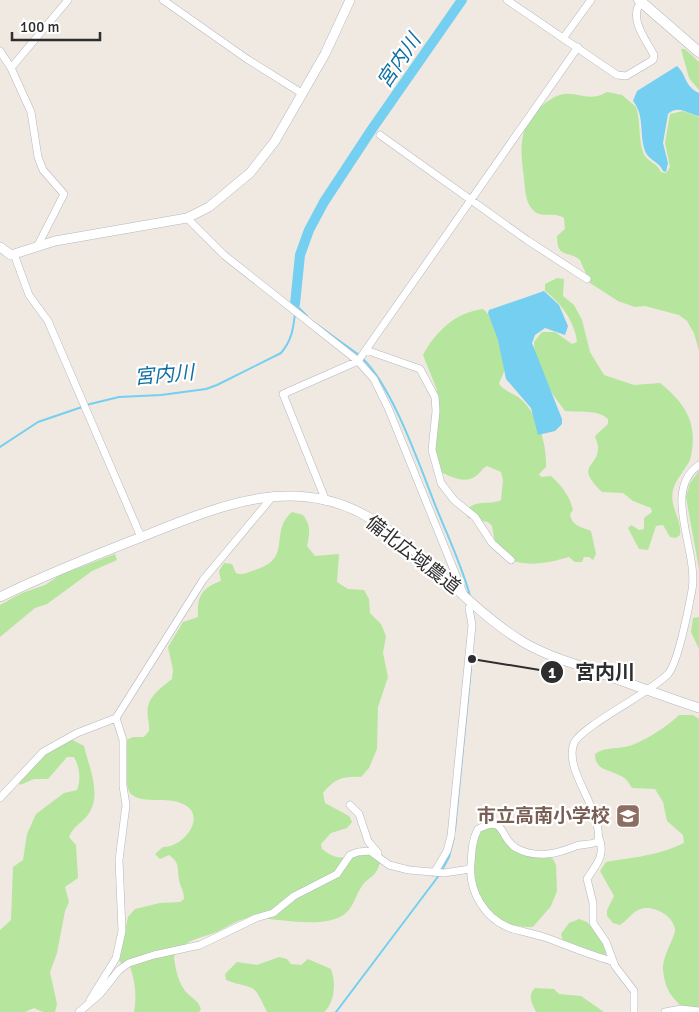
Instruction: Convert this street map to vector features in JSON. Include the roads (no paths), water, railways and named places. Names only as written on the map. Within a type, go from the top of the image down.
[{"type":"main road","points":[[640,1],[699,52]]},
{"type":"street","points":[[11,68],[68,0]]},
{"type":"street","points":[[164,0],[246,59],[303,94]]},
{"type":"street","points":[[0,247],[11,255],[55,241],[187,218],[209,207],[250,173],[275,141],[303,94],[350,0]]},
{"type":"street","points":[[508,0],[617,74],[626,76],[650,63],[654,55],[637,22],[637,7],[640,1]]},
{"type":"street","points":[[564,38],[591,0]]},
{"type":"street","points":[[326,501],[283,394],[358,361],[578,46]]},
{"type":"street","points":[[0,51],[11,68],[31,112],[38,157],[43,170],[64,194],[37,247]]},
{"type":"street","points":[[380,135],[470,200],[587,279]]},
{"type":"street","points":[[187,218],[224,255],[358,361],[374,379],[389,410],[470,604],[472,625],[452,836],[437,873]]},
{"type":"street","points":[[14,254],[29,295],[48,321],[141,537]]},
{"type":"street","points":[[366,350],[420,368],[435,397],[436,411],[432,450],[441,483],[454,500],[475,517],[492,543],[511,560]]},
{"type":"street","points":[[634,1012],[634,991],[612,961],[610,950],[594,923],[593,903],[587,882],[601,856],[602,850],[587,795],[572,763],[574,744],[586,730],[647,690],[669,673],[676,660],[692,590],[693,568],[681,506],[681,493],[685,482],[699,465]]},
{"type":"street","points":[[0,798],[43,752],[71,736],[116,718],[203,580],[273,496]]},
{"type":"street","name":"備北広域農道","points":[[0,597],[67,565],[232,503],[273,496],[326,501],[367,517],[391,533],[470,604],[511,634],[538,650],[699,708]]},
{"type":"street","points":[[86,1006],[116,958],[122,931],[119,860],[126,805],[123,786],[123,740],[116,718]]},
{"type":"street","points":[[350,806],[359,814],[368,841],[380,858]]},
{"type":"street","points":[[599,838],[595,843],[583,843],[552,854],[538,854],[516,848],[499,826],[486,825],[478,829],[474,836],[470,869],[474,888],[482,907],[500,922],[513,929],[531,932],[584,953],[612,961]]},
{"type":"street","points":[[79,1012],[100,994],[119,970],[129,964],[154,955],[200,945],[256,918],[273,913],[294,896],[337,874],[350,855],[367,850],[389,865],[398,868],[437,873],[470,869]]},
{"type":"street","points":[[665,1012],[681,1009],[699,1011]]},
{"type":"water","points":[[677,66],[688,84],[699,93],[699,116],[683,110],[672,111],[668,114],[663,143],[668,163],[666,172],[646,154],[639,113],[633,101],[637,91]]},
{"type":"water","points":[[544,291],[559,305],[568,326],[565,335],[545,328],[535,335],[532,343],[562,419],[562,424],[555,431],[538,435],[531,408],[506,379],[498,340],[488,313],[489,310]]},
{"type":"waterway","name":"宮内川","points":[[295,304],[300,255],[309,230],[324,202],[372,129],[462,0]]},
{"type":"waterway","name":"宮内川","points":[[295,304],[307,316]]},
{"type":"waterway","name":"宮内川","points":[[86,405],[119,397],[161,395],[206,389],[217,385],[281,353],[290,339],[295,314]]},
{"type":"waterway","name":"宮内川","points":[[312,321],[359,355]]},
{"type":"waterway","name":"宮内川","points":[[362,358],[384,388],[405,428],[459,563],[470,596]]},
{"type":"waterway","name":"宮内川","points":[[0,447],[38,422],[82,407]]},
{"type":"waterway","name":"宮内川","points":[[455,830],[471,668]]},
{"type":"waterway","name":"宮内川","points":[[442,870],[449,857],[454,837]]},
{"type":"waterway","name":"宮内川","points":[[336,1012],[440,874]]},
{"type":"place","name":"宮内川","points":[[472,659]]},
{"type":"place","name":"市立高南小学校","points":[[628,816]]}]
